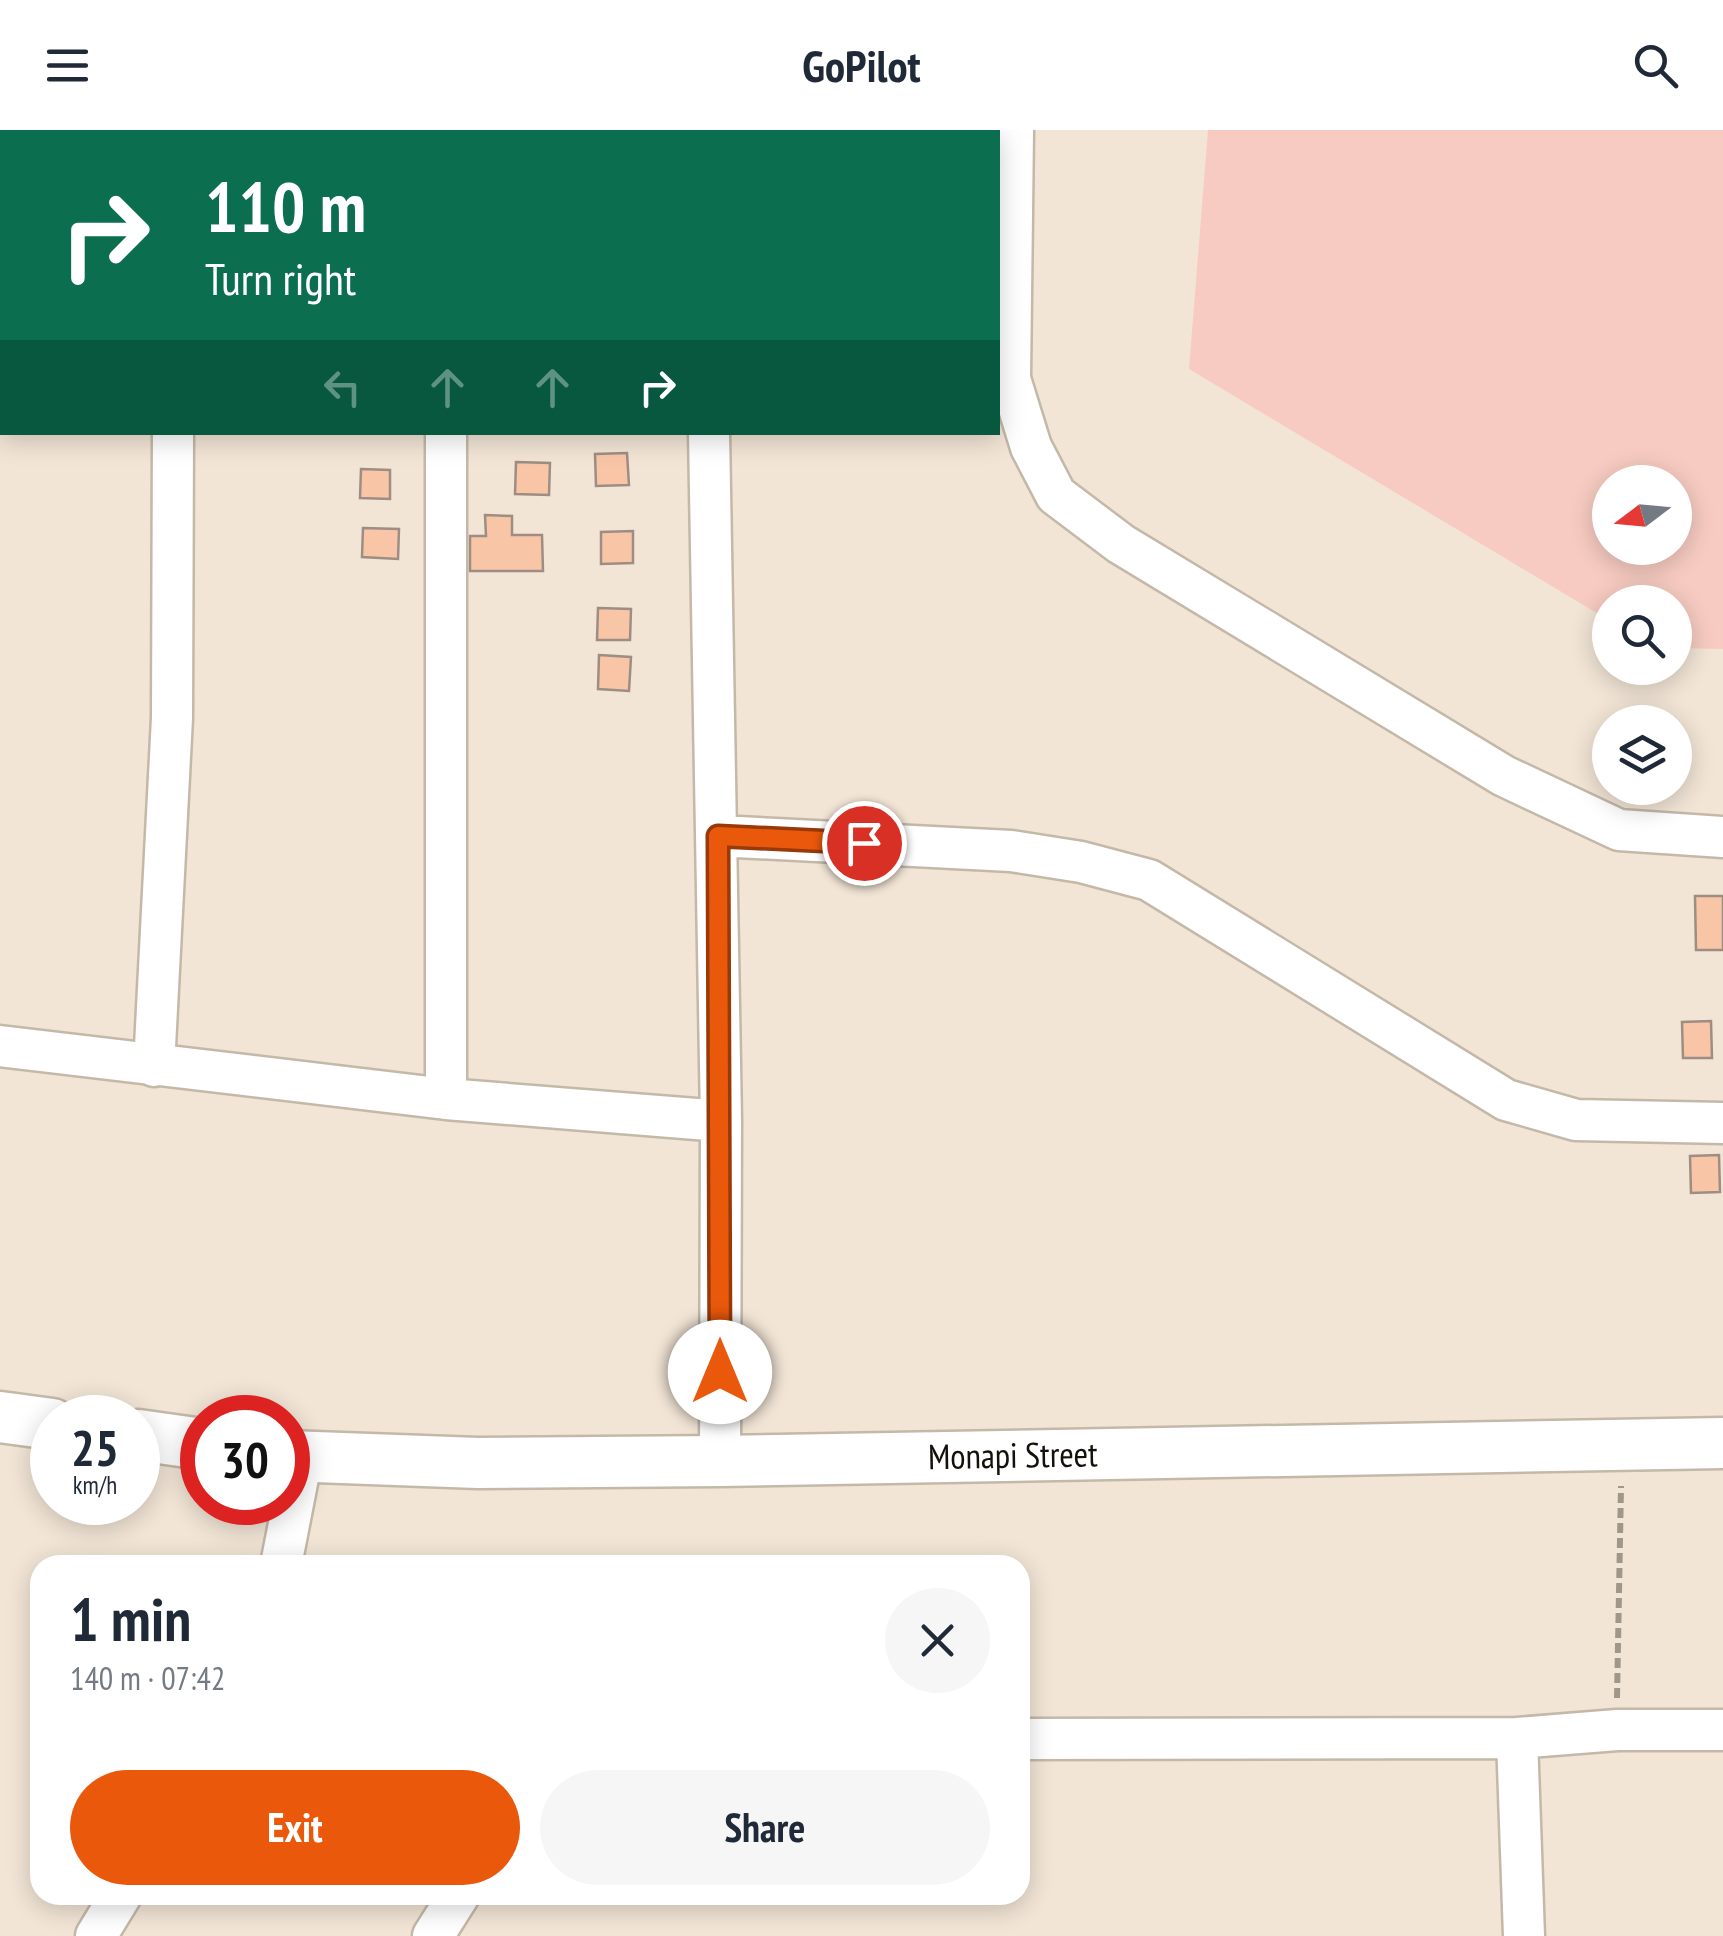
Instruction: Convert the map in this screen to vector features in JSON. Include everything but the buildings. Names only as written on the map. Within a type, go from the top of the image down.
[{"type":"street","points":[[1013,130],[1010,379],[1031,447],[1056,495],[1121,544],[1504,776],[1619,830],[1723,837]]},
{"type":"street","points":[[154,1066],[172,718],[173,435]]},
{"type":"street","points":[[446,435],[446,1098]]},
{"type":"street","points":[[709,435],[718,836],[720,1461]]},
{"type":"street","points":[[718,836],[1011,851],[1081,862],[1149,880],[1506,1100],[1576,1120],[1723,1122]]},
{"type":"street","points":[[0,1046],[446,1098],[721,1121]]},
{"type":"street","points":[[0,1417],[30,1421]]},
{"type":"street","name":"Monapi Street","points":[[310,1457],[478,1462],[720,1461],[1723,1443]]},
{"type":"street","name":"Monapi Street","points":[[282,1555],[286,1525]]},
{"type":"street","points":[[1030,1739],[1517,1738],[1617,1730],[1723,1730]]},
{"type":"street","points":[[1517,1738],[1524,1936]]},
{"type":"street","points":[[96,1936],[115,1905]]},
{"type":"street","points":[[433,1936],[453,1905]]},
{"type":"path","points":[[1617,1730],[1622,1444]]},
{"type":"shaded area","points":[[1208,130],[1723,130],[1723,649],[1692,648],[1692,585],[1592,585],[1592,610],[1189,369]]},
{"type":"route","points":[[720,1372],[718,836],[864,843]]}]
